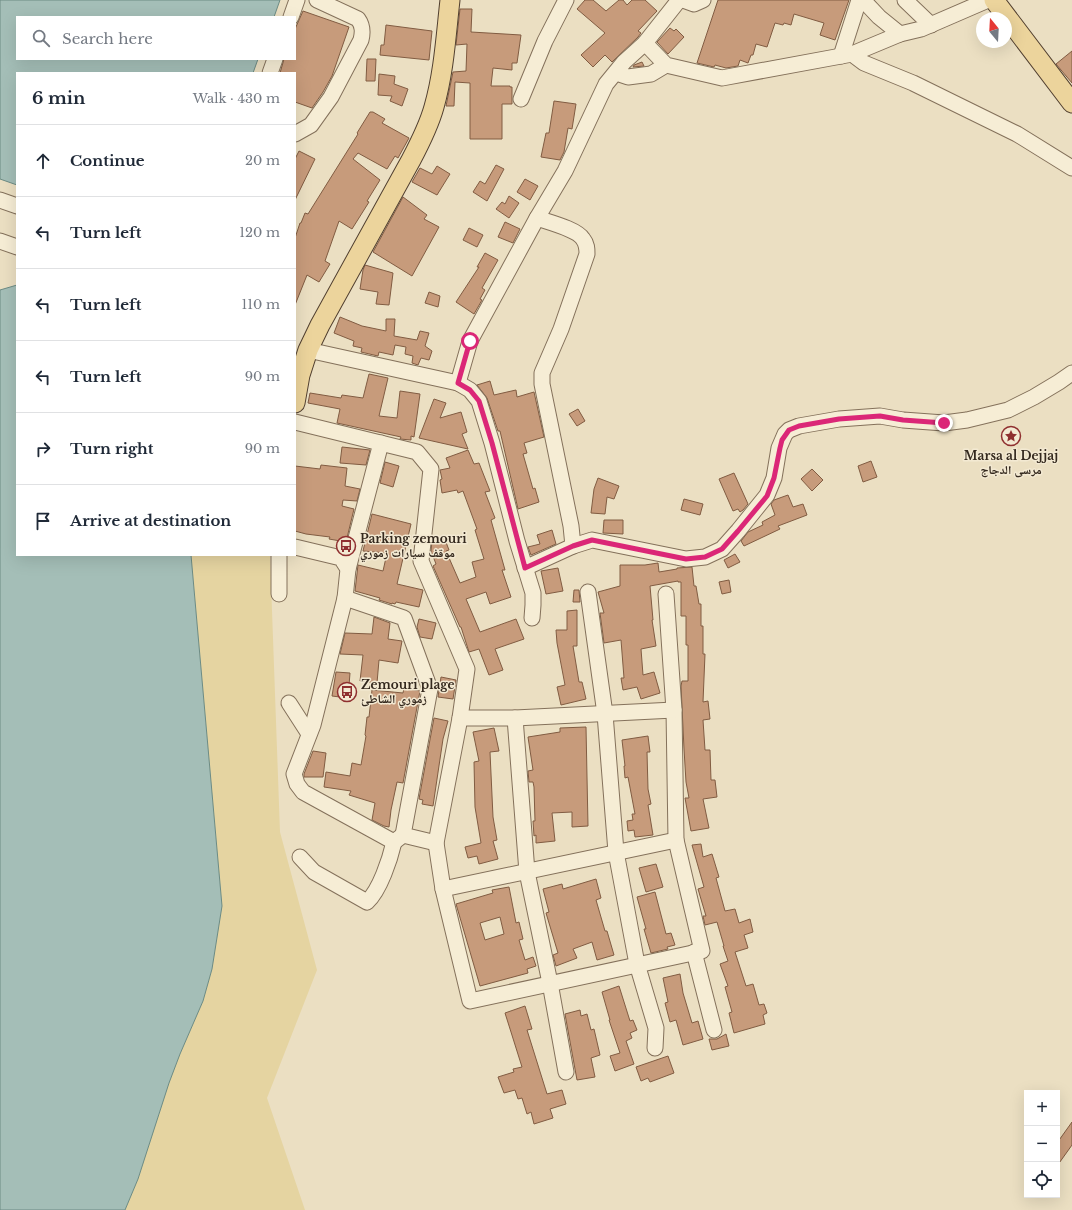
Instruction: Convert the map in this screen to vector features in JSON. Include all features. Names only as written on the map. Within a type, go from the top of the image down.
[{"type":"main road","points":[[296,397],[300,375],[308,350],[320,325],[425,133],[441,78],[450,0]]},
{"type":"main road","points":[[994,0],[1072,103]]},
{"type":"street","points":[[291,16],[297,0]]},
{"type":"street","points":[[296,133],[311,125],[331,97],[360,40],[362,32],[362,24],[358,19],[317,0]]},
{"type":"street","points":[[521,99],[545,41],[566,0]]},
{"type":"street","points":[[458,383],[470,341],[537,218],[566,171],[606,84],[624,62],[645,43],[680,0]]},
{"type":"street","points":[[683,0],[694,4],[703,0]]},
{"type":"street","points":[[847,55],[858,0]]},
{"type":"street","points":[[863,0],[879,17],[900,34]]},
{"type":"street","points":[[905,0],[931,25]]},
{"type":"street","points":[[645,43],[666,65],[722,78],[847,55],[900,34],[931,25],[988,0]]},
{"type":"street","points":[[847,55],[913,83],[1017,134],[1072,168]]},
{"type":"street","points":[[270,72],[275,60]]},
{"type":"street","points":[[616,73],[628,77],[651,74],[666,65]]},
{"type":"street","points":[[0,200],[16,206]]},
{"type":"street","points":[[537,218],[576,233],[583,238],[587,246],[587,254],[561,329],[542,373],[543,391],[571,526],[573,546]]},
{"type":"street","points":[[0,241],[16,247]]},
{"type":"street","points":[[308,350],[458,383],[470,390],[479,401],[533,593],[532,618]]},
{"type":"street","points":[[525,568],[573,546],[592,540],[686,559],[705,557],[722,549],[767,496],[774,478],[782,440],[789,430],[799,426],[839,419],[880,416],[903,420],[944,423],[967,420],[1008,410],[1060,382],[1072,373]]},
{"type":"street","points":[[296,422],[417,452],[431,468],[421,561],[467,670],[460,718],[436,843],[444,889],[470,1001],[702,951],[676,840],[674,710],[666,594]]},
{"type":"street","points":[[381,443],[348,569],[344,598],[313,724],[294,774],[296,784],[303,792],[398,839],[436,843]]},
{"type":"street","points":[[571,526],[583,530],[590,535],[592,540]]},
{"type":"street","points":[[296,547],[341,558],[348,569]]},
{"type":"street","points":[[279,556],[279,594]]},
{"type":"street","points":[[588,592],[605,714],[616,852],[637,964],[656,1028],[655,1048]]},
{"type":"street","points":[[300,857],[314,872],[367,902],[372,897],[391,858],[398,839],[430,689],[404,618],[344,598]]},
{"type":"street","points":[[289,703],[309,734]]},
{"type":"street","points":[[460,718],[515,718],[674,710]]},
{"type":"street","points":[[515,718],[527,872],[550,983],[566,1072]]},
{"type":"street","points":[[444,889],[676,840]]},
{"type":"street","points":[[694,952],[714,1030]]},
{"type":"sand","points":[[191,556],[270,556],[280,832],[317,970],[267,1098],[305,1210],[125,1210],[138,1179],[169,1083],[203,1001],[212,969],[222,906]]},
{"type":"water","points":[[0,0],[280,0],[274,16],[16,16],[16,60],[258,60],[253,72],[16,72],[16,185],[0,179]]},
{"type":"water","points":[[16,285],[16,556],[191,556],[222,906],[212,969],[203,1001],[169,1083],[138,1179],[125,1210],[0,1210],[0,290]]},
{"type":"building","points":[[585,0],[593,0],[606,11],[619,0],[623,0],[627,5],[632,0],[645,0],[657,11],[638,31],[641,33],[638,37],[612,62],[605,55],[593,67],[581,55],[605,33],[577,9]]},
{"type":"building","points":[[718,0],[849,0],[835,40],[820,35],[824,23],[794,14],[791,25],[775,23],[767,47],[756,44],[753,55],[751,55],[748,63],[740,60],[738,66],[726,68],[697,63]]},
{"type":"building","points":[[460,9],[472,9],[471,32],[521,35],[517,63],[512,63],[512,70],[493,68],[491,86],[512,87],[512,104],[502,104],[502,139],[470,139],[470,83],[455,82],[454,106],[446,106],[453,72],[466,71],[467,44],[456,45]]},
{"type":"building","points":[[303,11],[349,27],[332,76],[312,108],[296,102],[296,72],[280,72],[284,60],[296,60],[296,27]]},
{"type":"building","points":[[386,25],[432,31],[429,60],[380,55],[381,45],[384,45]]},
{"type":"building","points":[[670,28],[674,31],[676,29],[684,37],[668,54],[657,42]]},
{"type":"building","points":[[1072,51],[1072,83],[1056,64]]},
{"type":"building","points":[[367,59],[376,59],[375,81],[366,81]]},
{"type":"building","points":[[642,62],[644,66],[633,67],[634,65]]},
{"type":"building","points":[[379,74],[395,76],[394,84],[408,89],[402,106],[390,101],[392,96],[378,95]]},
{"type":"building","points":[[554,101],[576,104],[572,129],[568,128],[564,152],[560,160],[541,157],[546,133],[549,133]]},
{"type":"building","points":[[370,112],[373,112],[385,119],[382,123],[409,138],[398,158],[395,156],[387,169],[358,153],[353,159],[380,180],[367,201],[369,202],[352,229],[339,221],[325,261],[330,264],[319,282],[307,275],[296,302],[296,235],[300,223],[305,213],[308,214],[358,134],[357,133]]},
{"type":"building","points":[[299,151],[315,159],[296,198],[296,157]]},
{"type":"building","points":[[496,165],[504,169],[487,201],[473,192],[480,181],[485,184]]},
{"type":"building","points":[[437,166],[450,174],[437,195],[412,182],[420,168],[432,174]]},
{"type":"building","points":[[525,179],[538,186],[530,200],[517,192]]},
{"type":"building","points":[[509,196],[519,203],[509,218],[496,209],[502,202],[505,204]]},
{"type":"building","points":[[403,197],[427,215],[424,219],[439,227],[412,276],[373,252]]},
{"type":"building","points":[[505,222],[520,229],[513,243],[498,237]]},
{"type":"building","points":[[469,228],[483,235],[477,247],[463,240]]},
{"type":"building","points":[[485,253],[498,260],[482,288],[485,290],[480,299],[482,300],[474,314],[456,302],[479,267],[477,267]]},
{"type":"building","points":[[365,265],[393,273],[389,305],[376,304],[378,292],[360,289]]},
{"type":"building","points":[[429,292],[440,296],[438,307],[425,303]]},
{"type":"building","points":[[340,317],[362,326],[386,331],[386,319],[395,319],[394,336],[417,340],[420,331],[429,333],[425,346],[432,351],[429,360],[421,358],[418,365],[412,363],[413,356],[405,354],[406,347],[395,345],[393,355],[379,352],[378,356],[361,352],[362,348],[353,346],[354,341],[334,333]]},
{"type":"building","points":[[369,374],[388,378],[379,416],[397,418],[400,391],[420,394],[414,437],[411,436],[411,440],[400,439],[401,437],[337,423],[340,409],[308,403],[310,393],[341,398],[342,395],[363,398]]},
{"type":"building","points":[[490,381],[494,395],[516,390],[517,397],[534,392],[544,437],[524,443],[527,453],[523,454],[533,489],[535,488],[539,502],[518,509],[500,431],[498,431],[487,398],[477,385]]},
{"type":"building","points":[[434,399],[446,403],[440,418],[461,412],[467,432],[462,434],[468,449],[419,438]]},
{"type":"building","points":[[578,409],[585,421],[577,426],[569,414]]},
{"type":"building","points":[[342,447],[370,450],[366,465],[340,463]]},
{"type":"building","points":[[468,450],[474,464],[479,463],[490,491],[485,492],[495,518],[491,520],[505,570],[502,570],[511,597],[490,604],[486,592],[466,599],[480,632],[516,619],[524,639],[495,649],[503,670],[489,675],[479,649],[469,652],[461,627],[433,566],[436,564],[431,551],[432,541],[444,537],[449,550],[446,551],[460,583],[476,577],[472,562],[484,559],[475,530],[477,529],[463,491],[458,493],[457,490],[442,493],[440,480],[442,479],[440,470],[450,468],[446,458]]},
{"type":"building","points":[[871,461],[877,477],[863,482],[858,466]]},
{"type":"building","points":[[385,462],[399,466],[393,487],[380,483]]},
{"type":"building","points":[[321,465],[347,468],[345,486],[360,489],[357,501],[343,500],[342,506],[354,509],[346,542],[329,539],[330,537],[296,531],[296,466],[320,469]]},
{"type":"building","points":[[812,469],[823,480],[812,491],[801,479]]},
{"type":"building","points":[[734,473],[748,504],[740,512],[738,509],[733,511],[719,479]]},
{"type":"building","points":[[598,478],[619,486],[614,499],[607,497],[605,514],[591,513],[594,489]]},
{"type":"building","points":[[788,495],[793,507],[803,504],[807,515],[778,526],[780,529],[744,546],[741,541],[748,532],[763,525],[762,522],[775,515],[771,504],[774,500]]},
{"type":"building","points":[[684,499],[703,504],[700,515],[681,510]]},
{"type":"building","points":[[372,514],[411,524],[397,584],[423,590],[419,607],[396,602],[395,604],[392,604],[379,600],[380,598],[355,591],[358,565],[383,571],[387,553],[363,551]]},
{"type":"building","points":[[604,520],[623,520],[623,534],[603,533]]},
{"type":"building","points":[[552,530],[556,544],[531,555],[528,547],[540,544],[537,535]]},
{"type":"building","points":[[735,554],[740,562],[728,568],[724,560]]},
{"type":"building","points":[[658,563],[659,572],[677,568],[692,567],[694,586],[696,586],[699,604],[701,604],[703,654],[705,654],[703,702],[708,701],[710,719],[703,720],[705,750],[710,750],[711,780],[715,780],[717,797],[703,799],[709,828],[691,831],[685,798],[689,798],[686,782],[681,686],[682,681],[688,681],[688,645],[686,645],[686,616],[681,616],[681,582],[678,581],[650,586],[652,620],[656,646],[641,649],[643,675],[654,672],[660,693],[641,699],[637,687],[623,690],[621,678],[624,678],[621,640],[604,643],[600,613],[604,613],[598,592],[620,586],[620,565],[645,565]]},
{"type":"building","points":[[558,568],[563,591],[546,594],[541,571]]},
{"type":"building","points":[[729,580],[731,592],[722,594],[719,582]]},
{"type":"building","points":[[574,590],[579,590],[580,602],[573,602]]},
{"type":"building","points":[[577,610],[577,646],[573,646],[579,682],[582,682],[586,699],[561,705],[557,687],[565,685],[556,630],[567,630],[567,611]]},
{"type":"building","points":[[374,617],[390,623],[388,639],[402,641],[398,663],[379,660],[377,683],[360,681],[363,655],[340,654],[345,633],[372,634]]},
{"type":"building","points":[[419,619],[436,623],[432,639],[420,637],[417,627]]},
{"type":"building","points":[[336,672],[350,673],[348,698],[332,696]]},
{"type":"building","points":[[441,677],[456,680],[453,699],[438,697]]},
{"type":"building","points":[[404,688],[420,691],[403,783],[397,782],[389,827],[372,820],[375,803],[349,795],[351,791],[324,787],[326,772],[350,776],[352,763],[361,765],[372,690],[403,693]]},
{"type":"building","points":[[434,718],[448,721],[443,739],[433,806],[422,804],[423,800],[419,799]]},
{"type":"building","points":[[586,727],[588,826],[572,827],[572,812],[552,813],[555,841],[536,843],[533,821],[535,821],[534,787],[533,782],[529,782],[528,771],[533,770],[528,737],[560,732],[560,728]]},
{"type":"building","points":[[494,728],[499,751],[490,752],[493,817],[497,840],[493,841],[498,859],[479,864],[477,856],[468,858],[465,847],[481,843],[475,807],[474,762],[479,761],[473,732]]},
{"type":"building","points":[[648,736],[650,752],[647,752],[648,789],[651,804],[648,805],[653,835],[635,837],[634,830],[628,831],[627,821],[633,820],[632,814],[635,814],[628,777],[625,778],[622,740]]},
{"type":"building","points":[[313,751],[326,753],[323,777],[304,777]]},
{"type":"building","points":[[701,844],[703,857],[712,854],[719,877],[716,878],[725,911],[735,909],[739,923],[750,919],[753,932],[744,935],[748,948],[735,952],[746,986],[753,984],[759,1005],[764,1004],[767,1013],[763,1015],[765,1024],[734,1033],[729,1013],[732,1012],[725,987],[728,986],[720,964],[728,961],[717,922],[705,925],[703,916],[706,916],[698,889],[704,887],[692,845]]},
{"type":"building","points":[[656,864],[663,887],[646,892],[639,868]]},
{"type":"building","points":[[596,879],[601,898],[596,900],[614,955],[597,960],[592,942],[573,949],[577,958],[556,966],[553,955],[558,953],[546,913],[549,912],[543,889],[562,884],[563,889]]},
{"type":"building","points":[[509,887],[516,923],[519,922],[523,939],[519,940],[525,960],[533,957],[536,966],[527,969],[528,973],[480,986],[456,904],[493,893],[492,890]],"holes":[[[500,917],[504,934],[485,940],[480,923]]]},
{"type":"building","points":[[655,892],[666,934],[671,933],[675,945],[667,947],[668,949],[651,953],[637,897]]},
{"type":"building","points":[[680,974],[683,993],[692,1023],[698,1021],[703,1039],[683,1045],[676,1020],[670,1022],[665,1003],[668,1002],[663,978]]},
{"type":"building","points":[[619,986],[630,1021],[633,1020],[637,1030],[630,1033],[632,1038],[626,1041],[634,1064],[615,1071],[610,1056],[620,1053],[609,1020],[602,992]]},
{"type":"building","points":[[525,1006],[532,1029],[527,1030],[547,1094],[562,1090],[566,1104],[550,1109],[553,1118],[534,1124],[531,1112],[527,1114],[522,1098],[518,1099],[515,1090],[504,1093],[498,1077],[514,1072],[513,1069],[522,1067],[505,1013]]},
{"type":"building","points":[[580,1010],[581,1016],[587,1014],[591,1030],[594,1029],[600,1055],[591,1058],[595,1077],[577,1080],[565,1014]]},
{"type":"building","points":[[726,1034],[729,1046],[712,1050],[709,1039],[717,1039]]},
{"type":"building","points":[[668,1056],[674,1073],[650,1082],[648,1078],[641,1081],[636,1067]]},
{"type":"building","points":[[1072,1122],[1072,1145],[1060,1162],[1060,1139]]},
{"type":"place","name":"Marsa al Dejjaj مرسى الدجاج","points":[[1011,436]]},
{"type":"place","name":"Parking zemouri موقف سيارات زموري","points":[[346,546]]},
{"type":"place","name":"Zemouri plage زموري الشاطئ","points":[[347,692]]},
{"type":"route","points":[[470,341],[458,383],[470,390],[479,401],[492,443],[525,568],[573,546],[592,540],[686,559],[705,557],[722,549],[767,496],[774,478],[782,440],[789,430],[799,426],[839,419],[880,416],[903,420],[944,423]]}]
